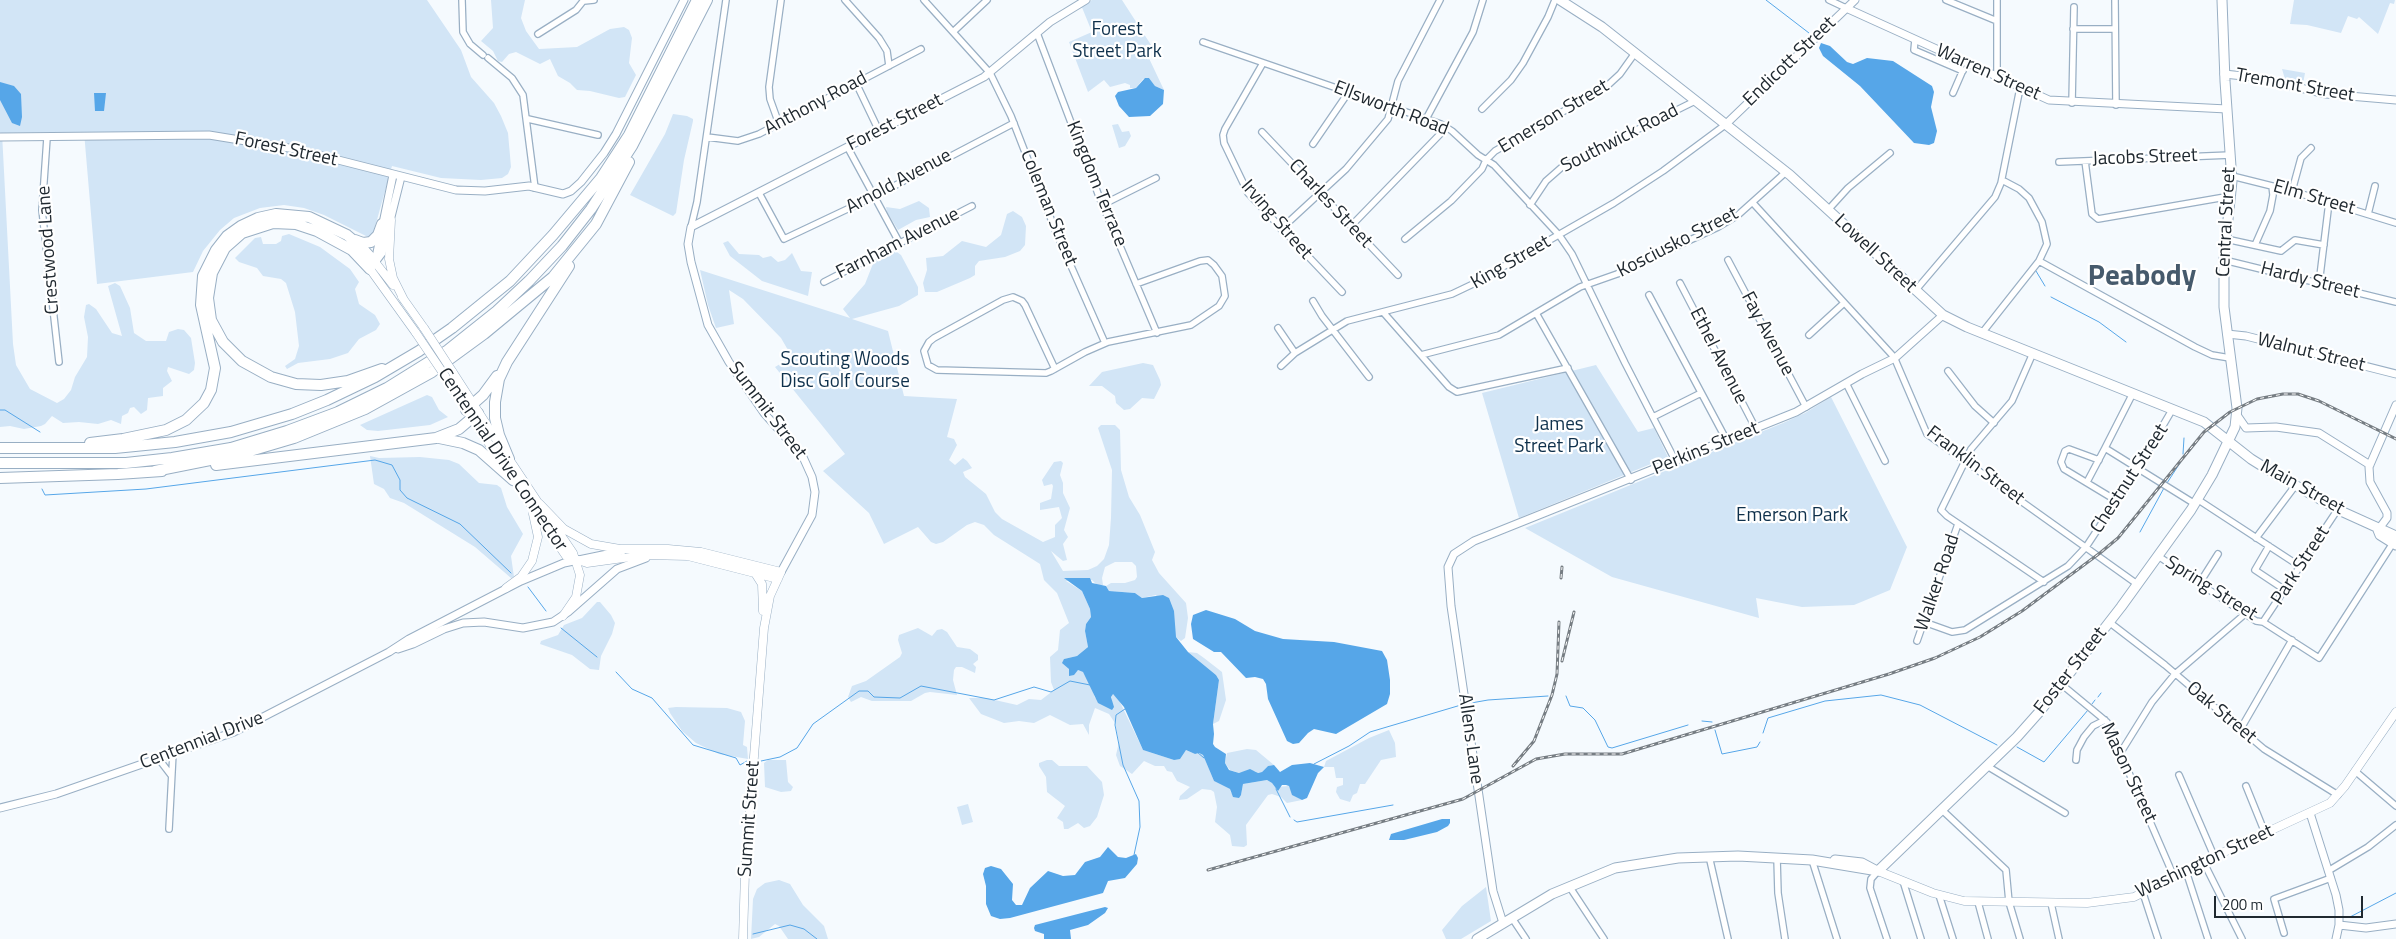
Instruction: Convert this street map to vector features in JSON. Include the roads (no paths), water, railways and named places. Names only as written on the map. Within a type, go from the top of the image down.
[{"type":"highway","points":[[0,447],[115,448],[175,442],[231,432],[310,408],[361,385],[392,367],[452,328],[496,294],[535,255],[595,185],[629,135],[697,0]]},
{"type":"highway","points":[[0,463],[104,464],[158,460],[208,452],[267,438],[338,412],[398,382],[448,350],[523,287],[562,246],[591,209],[620,167],[707,0]]},
{"type":"highway","points":[[0,478],[155,471],[436,438],[453,432],[472,412],[488,389],[606,208],[662,89]]},
{"type":"highway","points":[[0,447],[114,440],[166,430],[186,420],[204,403],[213,383],[215,368],[202,313],[201,294],[206,267],[222,242],[234,230],[266,216],[286,214],[309,217],[360,242],[371,242],[387,222]]},
{"type":"highway","points":[[372,266],[352,250],[317,231],[284,222],[262,225],[242,234],[219,256],[208,289],[212,320],[223,342],[242,361],[260,372],[283,381],[309,385],[334,384],[392,367]]},
{"type":"highway","points":[[346,236],[359,245],[372,266]]},
{"type":"highway","points":[[155,471],[240,454],[294,438],[352,415],[393,395],[456,355],[523,304],[553,277],[585,240]]},
{"type":"highway","points":[[506,362],[499,379],[494,409],[499,435],[509,459]]},
{"type":"highway","points":[[436,438],[463,442],[479,450],[513,480]]},
{"type":"main road","name":"Lowell Street","points":[[1560,0],[1590,18],[1786,172],[1943,315],[2132,395],[2204,422],[2228,441]]},
{"type":"main road","name":"Central Street","points":[[2222,0],[2224,74],[2232,176],[2224,260],[2226,334],[2237,414],[2235,427],[2228,441]]},
{"type":"main road","points":[[387,222],[389,259],[393,278],[404,300]]},
{"type":"main road","points":[[372,266],[404,300]]},
{"type":"main road","name":"Centennial Drive Connector","points":[[372,266],[445,376],[509,459],[576,559]]},
{"type":"main road","name":"Centennial Drive Connector","points":[[404,300],[452,371],[472,412],[513,480],[562,554],[576,559]]},
{"type":"main road","name":"Main Street","points":[[2228,441],[2254,461],[2295,486],[2378,530],[2384,530],[2395,541]]},
{"type":"main road","name":"Foster Street","points":[[1878,871],[2017,737],[2061,684],[2158,556],[2196,502],[2228,441]]},
{"type":"main road","points":[[506,588],[525,572],[535,554],[537,529],[528,501]]},
{"type":"main road","points":[[540,504],[555,521],[579,539],[598,546],[630,550]]},
{"type":"main road","name":"Centennial Drive","points":[[630,550],[661,549],[701,552],[780,576]]},
{"type":"main road","points":[[576,559],[587,562],[636,555],[660,555]]},
{"type":"main road","name":"Centennial Drive","points":[[660,555],[699,558],[753,572],[780,576]]},
{"type":"main road","points":[[563,616],[576,598],[579,585],[579,569],[576,559]]},
{"type":"main road","points":[[753,572],[762,584],[764,628]]},
{"type":"main road","name":"Summit Street","points":[[743,939],[745,872],[764,628],[767,604],[780,576]]},
{"type":"main road","name":"Washington Street","points":[[1477,939],[1569,886],[1615,868],[1709,856],[1853,861],[1939,894],[1978,902],[2104,902],[2125,899],[2143,893],[2203,861],[2330,803],[2338,795],[2396,712]]},
{"type":"main road","points":[[1853,861],[1881,860],[1899,850]]},
{"type":"main road","name":"Washington Street","points":[[1812,860],[1878,871]]},
{"type":"street","points":[[462,0],[463,32],[470,44],[505,70],[518,84],[523,95],[528,119],[535,188]]},
{"type":"street","points":[[538,34],[576,10],[584,1],[594,0]]},
{"type":"street","name":"Forest Street","points":[[0,137],[46,138],[165,134],[216,136],[288,147],[401,177],[464,190],[485,190],[518,186],[559,194],[567,193],[595,166],[616,134],[684,0]]},
{"type":"street","name":"Summit Street","points":[[726,0],[697,202],[688,244],[708,325],[764,413],[803,456],[812,477],[815,492],[812,514],[780,576]]},
{"type":"street","points":[[779,124],[770,99],[769,87],[782,0]]},
{"type":"street","points":[[845,0],[879,38],[887,51],[889,66]]},
{"type":"street","name":"Coleman Street","points":[[924,0],[990,73],[1014,123],[1056,232],[1105,343]]},
{"type":"street","points":[[954,31],[987,0]]},
{"type":"street","name":"Forest Street","points":[[691,227],[848,148],[990,73],[1037,33],[1084,0]]},
{"type":"street","points":[[1281,229],[1346,169],[1388,119],[1399,78],[1440,0]]},
{"type":"street","points":[[1426,119],[1473,32],[1483,0]]},
{"type":"street","points":[[1482,110],[1510,80],[1523,62],[1548,17],[1554,0]]},
{"type":"street","points":[[1829,0],[1846,8]]},
{"type":"street","name":"Endicott Street","points":[[1725,125],[1855,0]]},
{"type":"street","points":[[1946,0],[1997,21]]},
{"type":"street","points":[[1997,0],[1997,78]]},
{"type":"street","points":[[2115,0],[2116,105]]},
{"type":"street","points":[[2072,103],[2074,7]]},
{"type":"street","name":"Warren Street","points":[[1846,8],[2049,100],[2072,103],[2227,109]]},
{"type":"street","points":[[2073,29],[2115,29]]},
{"type":"street","name":"Kingdom Terrace","points":[[1037,33],[1102,205],[1157,333]]},
{"type":"street","points":[[1915,40],[1914,50],[1963,71]]},
{"type":"street","name":"Ellsworth Road","points":[[1203,42],[1447,127],[1498,169],[1559,235],[1572,254],[1676,462]]},
{"type":"street","name":"Anthony Road","points":[[707,136],[738,141],[759,134],[921,49]]},
{"type":"street","name":"Emerson Street","points":[[1405,239],[1451,201],[1482,169],[1486,160],[1495,151],[1611,84],[1635,53]]},
{"type":"street","name":"Irving Street","points":[[1263,63],[1228,123],[1223,135],[1223,141],[1244,188],[1342,292]]},
{"type":"street","points":[[1953,93],[1966,64]]},
{"type":"street","name":"Tremont Street","points":[[2224,74],[2253,77],[2326,94],[2396,100]]},
{"type":"street","points":[[856,83],[879,131]]},
{"type":"street","points":[[1915,291],[1988,208],[2002,180],[2020,88]]},
{"type":"street","points":[[1313,144],[1348,93]]},
{"type":"street","name":"Southwick Road","points":[[1530,205],[1546,181],[1562,167],[1695,101]]},
{"type":"street","points":[[528,119],[598,135]]},
{"type":"street","name":"Arnold Avenue","points":[[759,193],[784,239],[875,196],[1014,123]]},
{"type":"street","name":"King Street","points":[[1281,366],[1295,353],[1347,321],[1461,291],[1559,235],[1663,171],[1725,125]]},
{"type":"street","points":[[1351,226],[1447,127]]},
{"type":"street","name":"Charles Street","points":[[1262,132],[1398,276]]},
{"type":"street","name":"Crestwood Lane","points":[[46,138],[42,203],[59,362]]},
{"type":"street","points":[[848,148],[898,242]]},
{"type":"street","points":[[2292,190],[2301,158],[2311,148]]},
{"type":"street","points":[[1828,210],[1848,188],[1890,153]]},
{"type":"street","name":"Jacobs Street","points":[[2060,162],[2231,154]]},
{"type":"street","points":[[2085,161],[2094,218],[2231,196]]},
{"type":"street","name":"Kosciusko Street","points":[[1421,355],[1494,337],[1587,285],[1617,274],[1718,227],[1753,203],[1786,172]]},
{"type":"street","points":[[387,222],[393,175]]},
{"type":"street","name":"Elm Street","points":[[2232,176],[2292,190],[2396,223]]},
{"type":"street","points":[[372,266],[401,177]]},
{"type":"street","points":[[1102,205],[1156,178]]},
{"type":"street","points":[[1982,333],[2039,261],[2045,250],[2047,238],[2039,214],[2025,193],[2002,180]]},
{"type":"street","points":[[2255,245],[2270,210],[2273,196],[2272,186]]},
{"type":"street","points":[[2368,214],[2375,186]]},
{"type":"street","points":[[2319,284],[2329,202]]},
{"type":"street","name":"Franklin Street","points":[[1753,203],[1895,358],[1924,431],[2137,584]]},
{"type":"street","name":"Farnham Avenue","points":[[824,282],[898,242],[972,206]]},
{"type":"street","points":[[2226,239],[2281,251],[2295,240],[2324,245]]},
{"type":"street","points":[[1055,369],[1025,305],[1014,297],[1003,300],[934,338],[929,342],[924,351],[928,365],[937,370],[1046,373],[1055,369],[1105,343],[1191,325],[1215,310],[1225,296],[1224,282],[1214,264],[1204,260],[1136,284]]},
{"type":"street","name":"Fay Avenue","points":[[1728,260],[1806,407]]},
{"type":"street","name":"Hardy Street","points":[[2224,260],[2396,302]]},
{"type":"street","points":[[2039,261],[2195,347],[2212,355],[2230,358]]},
{"type":"street","name":"Ethel Avenue","points":[[1680,284],[1756,429]]},
{"type":"street","points":[[1649,295],[1727,441]]},
{"type":"street","points":[[1313,300],[1333,331],[1369,377]]},
{"type":"street","points":[[1809,335],[1844,303]]},
{"type":"street","points":[[1383,312],[1450,387],[1460,392],[1568,368]]},
{"type":"street","points":[[1536,313],[1631,480]]},
{"type":"street","name":"Perkins Street","points":[[1454,554],[1462,547],[1481,539],[1676,462],[1806,407],[1846,383],[1895,358],[1943,315]]},
{"type":"street","points":[[1278,328],[1295,353]]},
{"type":"street","name":"Walnut Street","points":[[2226,334],[2246,336],[2396,374]]},
{"type":"street","points":[[2034,354],[2012,401],[1971,450],[1941,510],[1958,524],[2044,582]]},
{"type":"street","points":[[1948,371],[1975,406],[1994,423]]},
{"type":"street","points":[[1846,383],[1885,461]]},
{"type":"street","points":[[1653,417],[1701,393]]},
{"type":"street","points":[[2087,482],[2132,395]]},
{"type":"street","points":[[2378,530],[2387,518],[2388,513],[2370,482],[2370,465],[2396,405]]},
{"type":"street","name":"Chestnut Street","points":[[1924,622],[1946,631],[1960,632],[2001,610],[2068,566],[2086,547],[2117,501],[2172,410]]},
{"type":"street","points":[[2237,414],[2246,428],[2276,427],[2319,432],[2370,465]]},
{"type":"street","points":[[2099,460],[2069,448],[2061,462],[2064,469],[2117,501]]},
{"type":"street","points":[[2105,448],[2166,487],[2196,502],[2300,566]]},
{"type":"street","points":[[2256,538],[2295,486]]},
{"type":"street","name":"Park Street","points":[[2263,622],[2338,509]]},
{"type":"street","name":"Walker Road","points":[[1917,641],[1958,524]]},
{"type":"street","name":"Spring Street","points":[[2158,556],[2256,621],[2263,622],[2319,658],[2395,541]]},
{"type":"street","points":[[2269,546],[2255,570],[2285,590]]},
{"type":"street","name":"Centennial Drive","points":[[0,808],[56,794],[250,725],[395,650],[409,639],[548,568],[576,559],[630,550]]},
{"type":"street","name":"Allens Lane","points":[[1454,554],[1448,567],[1452,609],[1493,891],[1503,923]]},
{"type":"street","points":[[2199,584],[2218,554]]},
{"type":"street","name":"Centennial Drive","points":[[395,650],[406,647],[456,624],[472,622],[534,627],[553,622],[563,616],[617,569],[638,560],[660,555]]},
{"type":"street","points":[[2120,752],[2152,702],[2175,674],[2245,614]]},
{"type":"street","name":"Oak Street","points":[[2109,622],[2175,674],[2240,730],[2282,761],[2338,795]]},
{"type":"street","points":[[2240,730],[2292,640]]},
{"type":"street","name":"Mason Street","points":[[2061,684],[2105,720],[2174,877]]},
{"type":"street","points":[[2076,760],[2077,750],[2084,737],[2093,726],[2105,720]]},
{"type":"street","points":[[169,830],[170,775],[173,753]]},
{"type":"street","points":[[158,758],[170,775]]},
{"type":"street","points":[[1987,766],[2064,813]]},
{"type":"street","points":[[2355,771],[2396,806]]},
{"type":"street","points":[[2179,774],[2214,856]]},
{"type":"street","points":[[2246,786],[2265,832]]},
{"type":"street","points":[[1941,809],[2006,870],[2009,902],[2020,939]]},
{"type":"street","points":[[2310,813],[2338,904],[2336,939]]},
{"type":"street","points":[[2284,933],[2274,899],[2330,875],[2396,825]]},
{"type":"street","points":[[1709,856],[1728,939]]},
{"type":"street","points":[[1777,858],[1778,893],[1785,939]]},
{"type":"street","points":[[1812,860],[1835,939]]},
{"type":"street","points":[[2203,861],[2242,939]]},
{"type":"street","points":[[1878,871],[1871,879],[1870,888],[1887,939]]},
{"type":"street","points":[[2186,871],[2208,939]]},
{"type":"street","points":[[1902,881],[1921,939]]},
{"type":"street","points":[[1569,886],[1604,939]]},
{"type":"street","points":[[2143,893],[2158,939]]},
{"type":"street","points":[[1939,894],[1952,939]]},
{"type":"street","points":[[1978,902],[1988,939]]},
{"type":"street","points":[[2051,903],[2059,939]]},
{"type":"street","points":[[1512,918],[1526,939]]},
{"type":"street","points":[[2338,925],[2354,928],[2396,924]]},
{"type":"water","points":[[1821,43],[1830,46],[1847,62],[1853,64],[1867,58],[1893,61],[1932,86],[1934,92],[1931,107],[1937,131],[1934,143],[1929,145],[1914,143],[1860,86],[1823,56],[1819,48]]},
{"type":"water","points":[[1145,78],[1149,78],[1155,86],[1164,90],[1163,104],[1150,116],[1129,117],[1119,106],[1115,96],[1118,92],[1136,88]]},
{"type":"water","points":[[0,82],[14,86],[21,94],[22,117],[20,126],[12,123],[0,100]]},
{"type":"water","points":[[94,93],[106,93],[104,111],[95,111]]},
{"type":"water","points":[[1064,578],[1090,578],[1092,583],[1106,586],[1109,591],[1135,593],[1142,598],[1163,595],[1169,598],[1174,611],[1176,637],[1188,652],[1216,675],[1219,680],[1213,724],[1213,744],[1226,754],[1225,763],[1229,770],[1239,773],[1250,769],[1258,773],[1268,766],[1274,765],[1280,772],[1292,765],[1310,763],[1324,767],[1318,773],[1307,798],[1302,800],[1292,795],[1289,786],[1286,785],[1282,785],[1278,791],[1267,780],[1243,784],[1239,798],[1233,797],[1230,789],[1214,781],[1203,755],[1186,750],[1180,759],[1174,760],[1143,750],[1124,707],[1113,694],[1111,697],[1114,707],[1112,710],[1098,703],[1083,672],[1078,670],[1074,675],[1069,676],[1069,669],[1062,663],[1064,659],[1077,656],[1088,647],[1085,631],[1086,624],[1091,617],[1090,609],[1082,591]]},
{"type":"water","points":[[1206,610],[1235,619],[1255,631],[1283,639],[1334,642],[1382,651],[1387,660],[1390,680],[1390,694],[1387,704],[1336,734],[1314,729],[1299,743],[1293,744],[1287,741],[1268,699],[1266,684],[1263,679],[1255,677],[1246,678],[1221,652],[1214,652],[1193,639],[1191,624],[1193,615]]},
{"type":"water","points":[[1442,819],[1450,819],[1450,823],[1437,832],[1404,840],[1389,840],[1391,834]]},
{"type":"water","points":[[1108,847],[1118,857],[1126,858],[1136,854],[1138,858],[1137,864],[1125,878],[1108,881],[1103,893],[1010,918],[1000,919],[991,916],[986,904],[986,886],[983,874],[985,868],[991,866],[1001,869],[1013,884],[1012,900],[1016,905],[1022,905],[1030,888],[1048,871],[1063,876],[1075,875],[1085,862],[1100,857]]},
{"type":"water","points":[[1105,907],[1108,908],[1105,913],[1088,925],[1070,930],[1071,939],[1044,939],[1044,934],[1035,931],[1034,928],[1035,925]]},
{"type":"waterway","points":[[1766,0],[1809,33]]},
{"type":"waterway","points":[[2036,271],[2045,286]]},
{"type":"waterway","points":[[2051,297],[2099,322],[2126,342]]},
{"type":"waterway","points":[[0,410],[5,410],[40,432]]},
{"type":"waterway","points":[[2183,454],[2184,438]]},
{"type":"waterway","points":[[42,489],[45,495],[146,489],[375,460],[392,465],[400,480],[400,490],[407,498],[460,524],[511,573]]},
{"type":"waterway","points":[[2167,483],[2180,463]]},
{"type":"waterway","points":[[2140,532],[2164,488]]},
{"type":"waterway","points":[[528,587],[546,611]]},
{"type":"waterway","points":[[561,628],[597,657]]},
{"type":"waterway","points":[[616,672],[632,689],[652,698],[693,745],[736,758],[740,765],[747,761]]},
{"type":"waterway","points":[[761,761],[780,757],[797,748],[813,724],[859,691],[868,691],[874,697],[900,698],[921,686],[994,700],[1034,687],[1051,692],[1070,681],[1090,685]]},
{"type":"waterway","points":[[2098,697],[2101,693]]},
{"type":"waterway","points":[[1763,733],[1768,718],[1825,701],[1881,695],[1920,705],[1997,745]]},
{"type":"waterway","points":[[1471,703],[1548,696]]},
{"type":"waterway","points":[[1566,696],[1570,706],[1583,708],[1595,720],[1608,747],[1612,748],[1688,725]]},
{"type":"waterway","points":[[2092,704],[2095,700]]},
{"type":"waterway","points":[[1314,764],[1349,746],[1370,732],[1461,705]]},
{"type":"waterway","points":[[1125,709],[1116,715],[1115,725],[1123,765],[1139,801],[1140,827],[1134,855]]},
{"type":"waterway","points":[[2017,747],[2044,762],[2088,710]]},
{"type":"waterway","points":[[1702,721],[1712,722]]},
{"type":"waterway","points":[[1715,730],[1722,754],[1757,747],[1760,742]]},
{"type":"waterway","points":[[1197,752],[1204,758]]},
{"type":"waterway","points":[[1276,789],[1290,817]]},
{"type":"waterway","points":[[1294,820],[1297,822],[1393,805]]},
{"type":"waterway","points":[[2350,917],[2396,893]]},
{"type":"waterway","points":[[753,934],[790,925],[804,929],[817,939]]},
{"type":"railway","points":[[1208,870],[1463,799],[1536,759],[1565,754],[1622,754],[1889,674],[1935,658],[1980,637],[2022,611],[2100,553],[2118,538],[2204,432],[2230,412],[2257,399],[2283,394],[2298,394],[2319,401],[2396,439]]},
{"type":"railway","points":[[1561,578],[1562,567]]},
{"type":"railway","points":[[1562,661],[1574,612]]},
{"type":"railway","points":[[1513,766],[1534,741],[1552,695],[1557,674],[1559,622]]},
{"type":"district","name":"Peabody","points":[[2142,278]]},
{"type":"park label","name":"Forest Street Park","points":[[1117,41]]},
{"type":"park label","name":"Scouting Woods Disc Golf Course","points":[[845,371]]},
{"type":"park label","name":"James Street Park","points":[[1559,436]]},
{"type":"park label","name":"Emerson Park","points":[[1792,516]]}]
